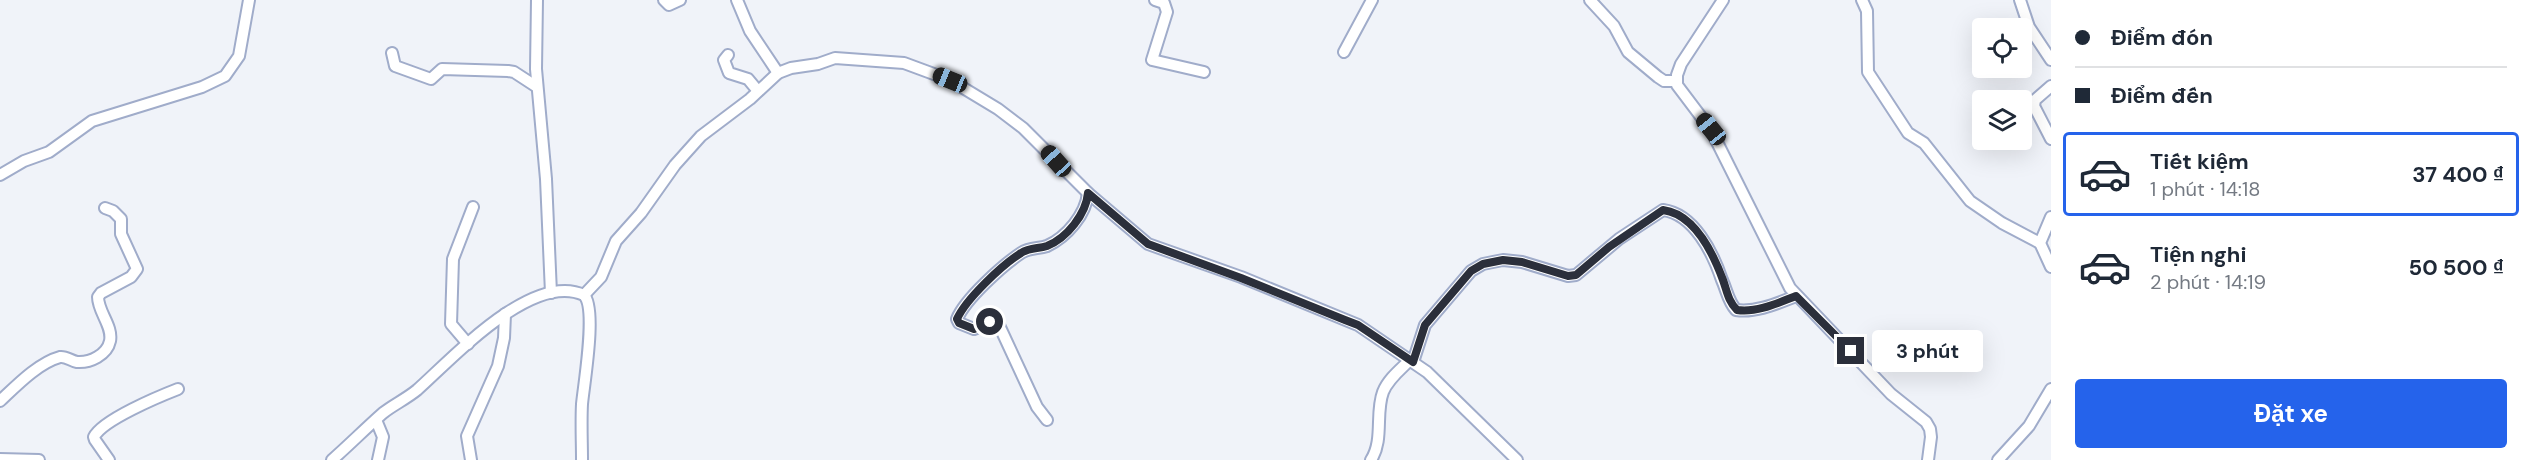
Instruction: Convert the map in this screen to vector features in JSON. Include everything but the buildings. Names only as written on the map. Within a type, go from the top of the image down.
[{"type":"street","points":[[0,175],[24,161],[49,152],[92,122],[141,108],[215,82],[225,76],[239,57],[249,0]]},
{"type":"street","points":[[537,0],[537,87],[546,179],[551,293]]},
{"type":"street","points":[[664,0],[669,5],[680,0]]},
{"type":"street","points":[[737,0],[750,31],[778,73]]},
{"type":"street","points":[[1155,0],[1166,6],[1167,12],[1152,60],[1204,72]]},
{"type":"street","points":[[1344,52],[1372,0]]},
{"type":"street","points":[[1590,0],[1614,26],[1628,52],[1664,81],[1677,81]]},
{"type":"street","points":[[1723,0],[1681,64],[1677,81],[1683,93],[1711,129],[1778,266],[1796,296],[1892,394],[1926,422],[1931,437],[1928,460]]},
{"type":"street","points":[[1862,0],[1867,11],[1868,72],[1908,133],[1924,143],[1970,201],[2002,224],[2040,243],[2051,267]]},
{"type":"street","points":[[2020,0],[2029,27],[2051,60]]},
{"type":"street","points":[[392,53],[395,66],[431,79],[442,69],[508,71],[514,72],[537,87]]},
{"type":"street","points":[[728,55],[724,60],[729,72],[748,79],[758,91]]},
{"type":"street","points":[[584,295],[601,278],[616,241],[641,213],[675,165],[701,136],[778,73],[835,58],[913,65],[950,80],[998,109],[1023,128],[1088,193],[1148,244],[1358,325],[1427,372],[1517,460]]},
{"type":"street","points":[[2051,86],[2035,100],[2034,106],[2051,139]]},
{"type":"street","points":[[1047,420],[1037,407],[998,323],[990,322],[974,329],[959,323],[957,319],[968,303],[1019,254],[1030,248],[1048,246],[1069,229],[1086,206],[1088,193]]},
{"type":"street","points":[[468,344],[451,324],[451,285],[454,254],[473,207]]},
{"type":"street","points":[[0,401],[35,371],[57,358],[62,357],[78,362],[87,361],[103,353],[107,348],[110,337],[98,297],[101,293],[131,277],[137,269],[121,234],[121,219],[105,208]]},
{"type":"street","points":[[1371,460],[1376,448],[1383,392],[1389,381],[1412,361],[1425,325],[1445,299],[1477,267],[1503,260],[1522,262],[1568,276],[1576,275],[1612,244],[1663,210],[1679,216],[1700,235],[1708,246],[1730,301],[1737,310],[1759,308],[1796,296]]},
{"type":"street","points":[[2040,243],[2051,217]]},
{"type":"street","points":[[332,460],[376,420],[417,390],[505,314],[534,298],[551,293],[572,291],[584,295],[590,306],[588,367],[582,407],[582,460]]},
{"type":"street","points":[[471,460],[467,436],[498,366],[504,338],[505,314]]},
{"type":"street","points":[[109,460],[95,440],[94,437],[98,430],[114,419],[178,389]]},
{"type":"street","points":[[1998,460],[2029,426],[2051,389]]},
{"type":"street","points":[[376,420],[382,437],[378,460]]},
{"type":"street","points":[[0,459],[39,460]]},
{"type":"route","points":[[990,322],[974,329],[959,323],[957,319],[968,303],[1019,254],[1030,248],[1048,246],[1069,229],[1083,212],[1088,193],[1148,244],[1358,325],[1413,362],[1425,325],[1471,271],[1483,264],[1503,260],[1522,262],[1568,276],[1576,275],[1599,254],[1655,213],[1663,210],[1679,216],[1700,235],[1708,246],[1730,301],[1737,310],[1759,308],[1796,296],[1818,321],[1851,351]]}]
